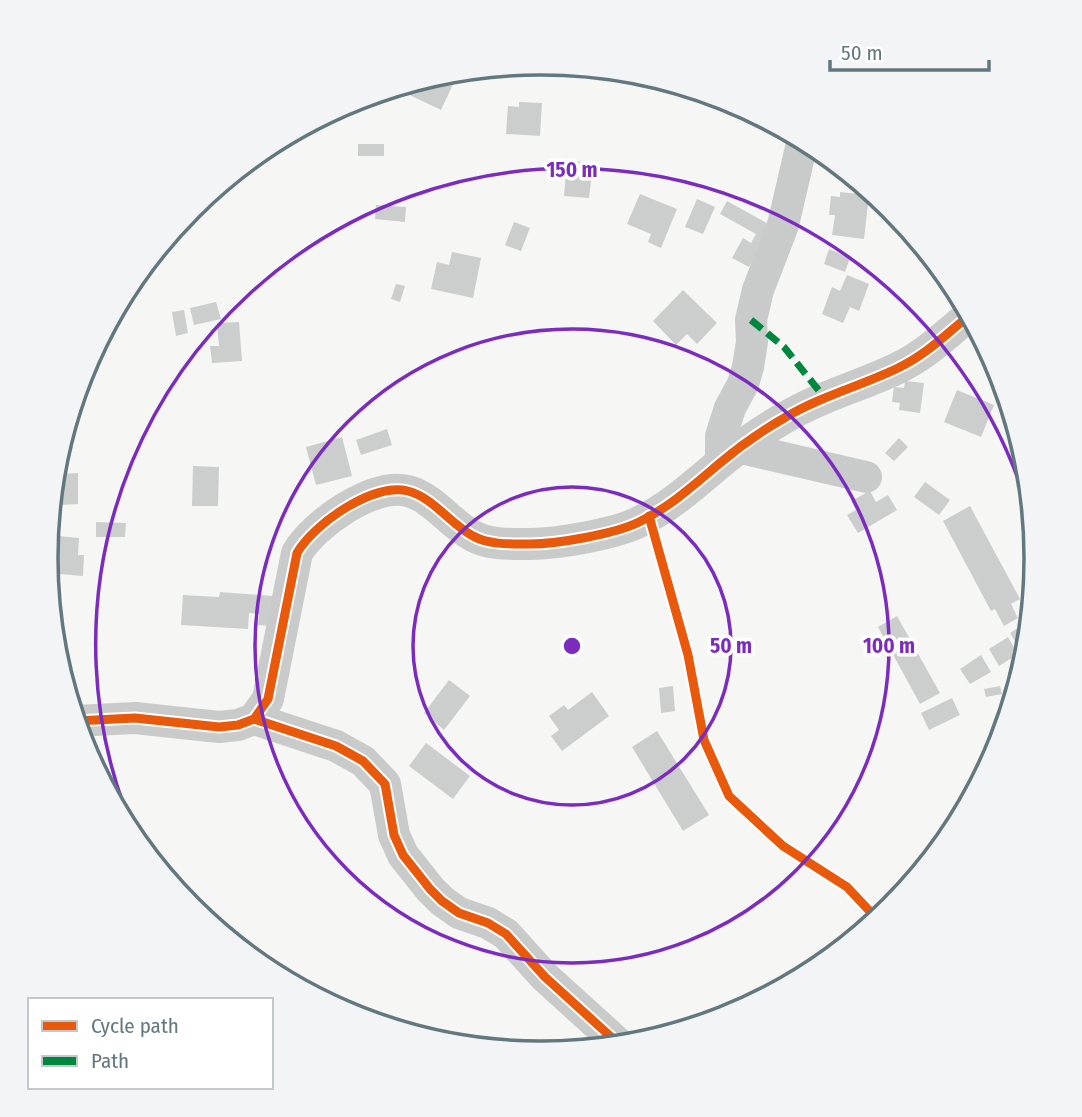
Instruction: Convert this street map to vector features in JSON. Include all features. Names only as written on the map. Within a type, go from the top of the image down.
[{"type":"street","points":[[731,455],[721,436],[748,367],[752,342],[751,320],[758,290],[783,225],[800,151]]},
{"type":"street","points":[[86,720],[135,718],[219,727],[254,719],[268,699],[297,553],[305,539],[348,505],[372,495],[410,491],[427,500],[470,535],[484,541],[531,544],[606,532],[638,523],[687,492],[731,455],[785,417],[816,400],[900,368],[936,345],[962,322]]},
{"type":"street","points":[[731,455],[866,477]]},
{"type":"street","points":[[254,719],[336,746],[363,761],[385,784],[394,835],[403,855],[430,889],[459,913],[488,923],[506,934],[545,976],[612,1036]]},
{"type":"building","points":[[453,84],[441,110],[408,94]]},
{"type":"building","points":[[519,102],[542,103],[540,136],[506,134],[508,106],[519,107]]},
{"type":"building","points":[[358,144],[384,144],[384,156],[358,156]]},
{"type":"building","points":[[567,160],[593,163],[589,198],[564,196]]},
{"type":"building","points":[[840,192],[859,194],[868,203],[864,239],[832,235],[835,215],[829,215],[831,196],[840,197]]},
{"type":"building","points":[[640,194],[677,209],[661,248],[648,242],[651,234],[627,224]]},
{"type":"building","points":[[697,199],[715,207],[703,234],[685,227]]},
{"type":"building","points":[[727,201],[772,226],[749,267],[732,258],[743,238],[751,243],[756,234],[720,214]]},
{"type":"building","points":[[376,205],[406,207],[405,222],[375,219]]},
{"type":"building","points":[[514,222],[530,228],[521,251],[505,245]]},
{"type":"building","points":[[829,249],[850,258],[845,272],[824,264]]},
{"type":"building","points":[[452,252],[481,258],[473,298],[431,289],[437,262],[449,265]]},
{"type":"building","points":[[847,275],[869,284],[859,311],[850,307],[843,323],[822,314],[832,287],[840,291]]},
{"type":"building","points":[[396,284],[405,286],[400,302],[391,299]]},
{"type":"building","points":[[683,290],[717,323],[697,344],[687,334],[676,345],[653,321]]},
{"type":"building","points":[[216,302],[221,319],[194,325],[190,308]]},
{"type":"building","points":[[184,310],[188,333],[176,336],[172,312]]},
{"type":"building","points":[[239,322],[242,361],[212,363],[210,346],[219,346],[217,323]]},
{"type":"building","points":[[905,381],[924,383],[920,413],[899,410],[900,403],[892,402],[894,387],[904,388]]},
{"type":"building","points":[[957,390],[994,405],[981,437],[944,422]]},
{"type":"building","points":[[387,429],[392,445],[361,455],[356,440]]},
{"type":"building","points":[[342,437],[352,476],[316,485],[306,447]]},
{"type":"building","points":[[899,438],[908,447],[894,461],[885,453]]},
{"type":"building","points":[[193,466],[219,467],[218,506],[192,506]]},
{"type":"building","points":[[78,473],[78,504],[61,505],[65,474]]},
{"type":"building","points":[[925,482],[950,500],[939,515],[914,497]]},
{"type":"building","points":[[870,491],[876,502],[888,495],[897,510],[858,533],[847,515],[856,510],[851,501]]},
{"type":"building","points":[[970,506],[1020,599],[1011,604],[1018,618],[1004,626],[995,609],[991,611],[943,521]]},
{"type":"building","points":[[96,522],[126,523],[125,537],[96,537]]},
{"type":"building","points":[[59,536],[79,538],[78,555],[84,555],[83,576],[58,574]]},
{"type":"building","points":[[220,592],[273,596],[271,626],[258,625],[259,614],[249,613],[248,629],[181,625],[183,595],[219,597]]},
{"type":"building","points":[[897,616],[940,693],[920,704],[878,627]]},
{"type":"building","points":[[1019,627],[1016,644],[1010,633]]},
{"type":"building","points":[[1008,637],[1016,650],[1014,656],[999,666],[989,649]]},
{"type":"building","points":[[981,655],[991,672],[970,684],[960,669]]},
{"type":"building","points":[[449,680],[470,696],[444,730],[424,713]]},
{"type":"building","points":[[673,686],[675,711],[661,713],[659,688]]},
{"type":"building","points":[[1000,686],[1002,694],[986,697],[984,689]]},
{"type":"building","points":[[592,692],[609,716],[562,751],[551,736],[559,730],[549,716],[564,705],[568,710]]},
{"type":"building","points":[[952,698],[960,715],[929,730],[921,713]]},
{"type":"building","points":[[657,731],[709,815],[683,831],[632,747]]},
{"type":"building","points":[[426,743],[470,776],[453,799],[409,766]]},
{"type":"marked path","points":[[751,320],[784,347],[824,397]]},
{"type":"cycle path","points":[[86,720],[135,718],[219,727],[238,725],[254,719],[268,699],[297,553],[330,518],[362,499],[394,490],[408,491],[426,499],[473,536],[508,544],[586,538],[616,530],[639,522],[682,495],[769,427],[813,403],[908,363],[962,321]]},
{"type":"cycle path","points":[[649,516],[688,655],[704,740],[729,796],[783,846],[847,887],[870,912]]},
{"type":"cycle path","points":[[254,719],[336,746],[363,761],[385,784],[394,835],[403,855],[430,889],[459,913],[488,923],[506,934],[545,977],[611,1037]]}]
